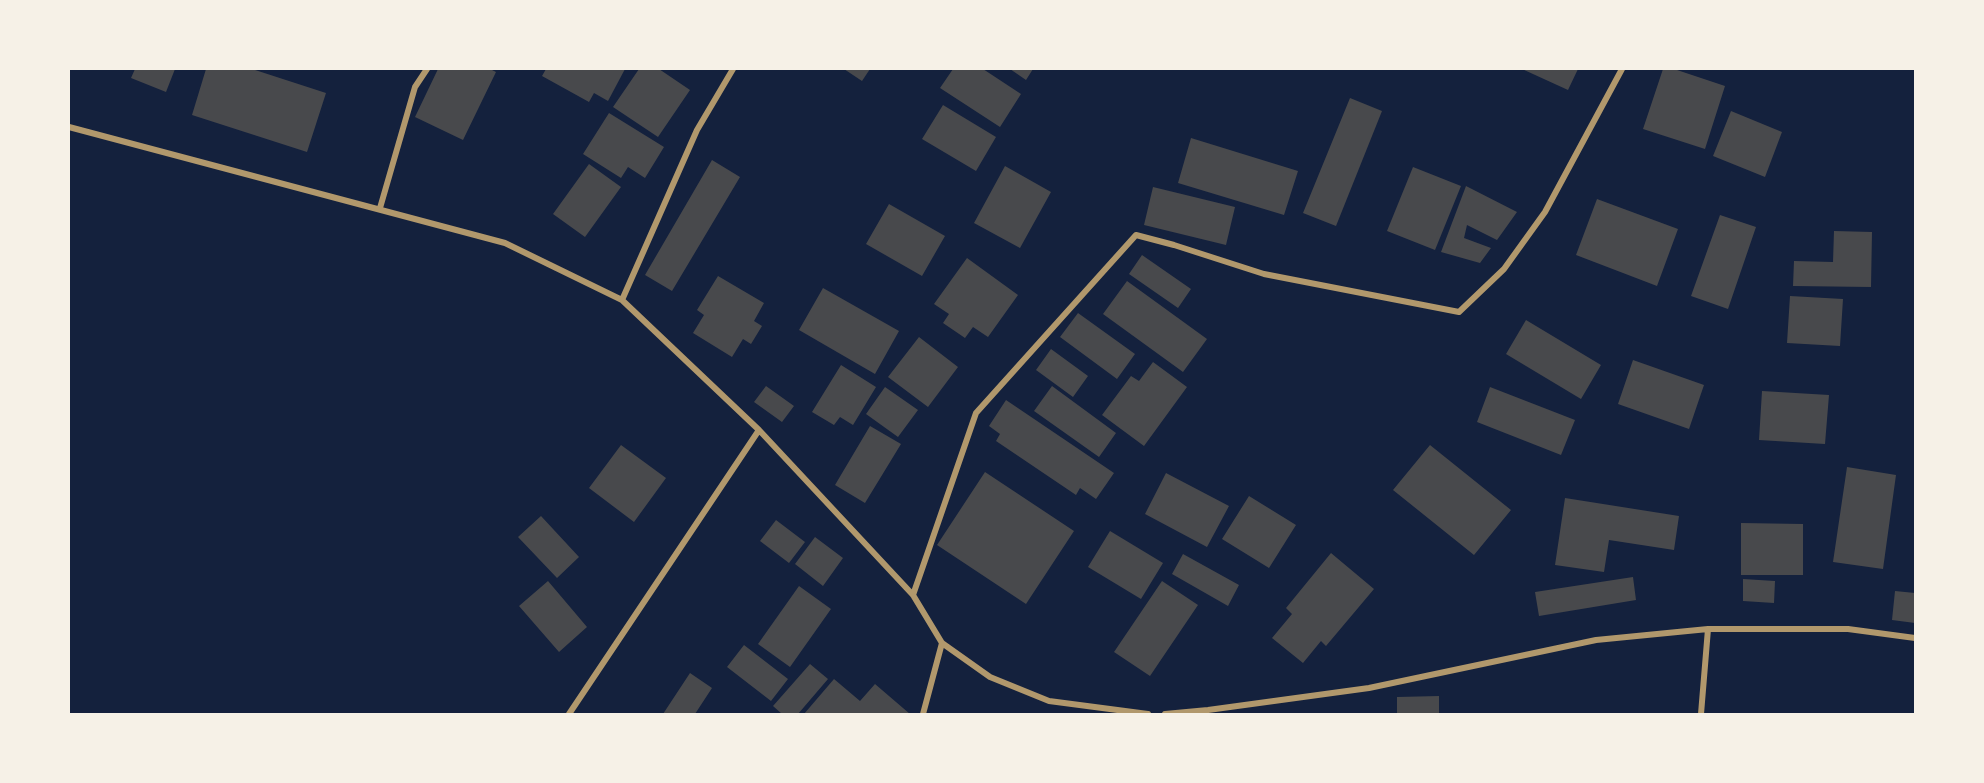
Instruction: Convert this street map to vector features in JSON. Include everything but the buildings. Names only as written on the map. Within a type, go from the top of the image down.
[{"type":"street","points":[[380,208],[415,87],[427,69]]},
{"type":"street","points":[[622,300],[697,130],[733,69]]},
{"type":"street","points":[[913,595],[976,413],[1136,235],[1264,274],[1459,312],[1504,269],[1545,212],[1622,69]]},
{"type":"street","points":[[69,127],[505,243],[622,300],[759,430],[913,595],[942,643],[990,677],[1049,701],[1148,714]]},
{"type":"street","points":[[569,714],[759,430]]},
{"type":"street","points":[[1701,714],[1708,629]]},
{"type":"street","points":[[1165,714],[1207,712],[1369,688],[1596,640],[1708,629],[1848,629],[1915,638]]},
{"type":"street","points":[[923,714],[942,643]]}]
